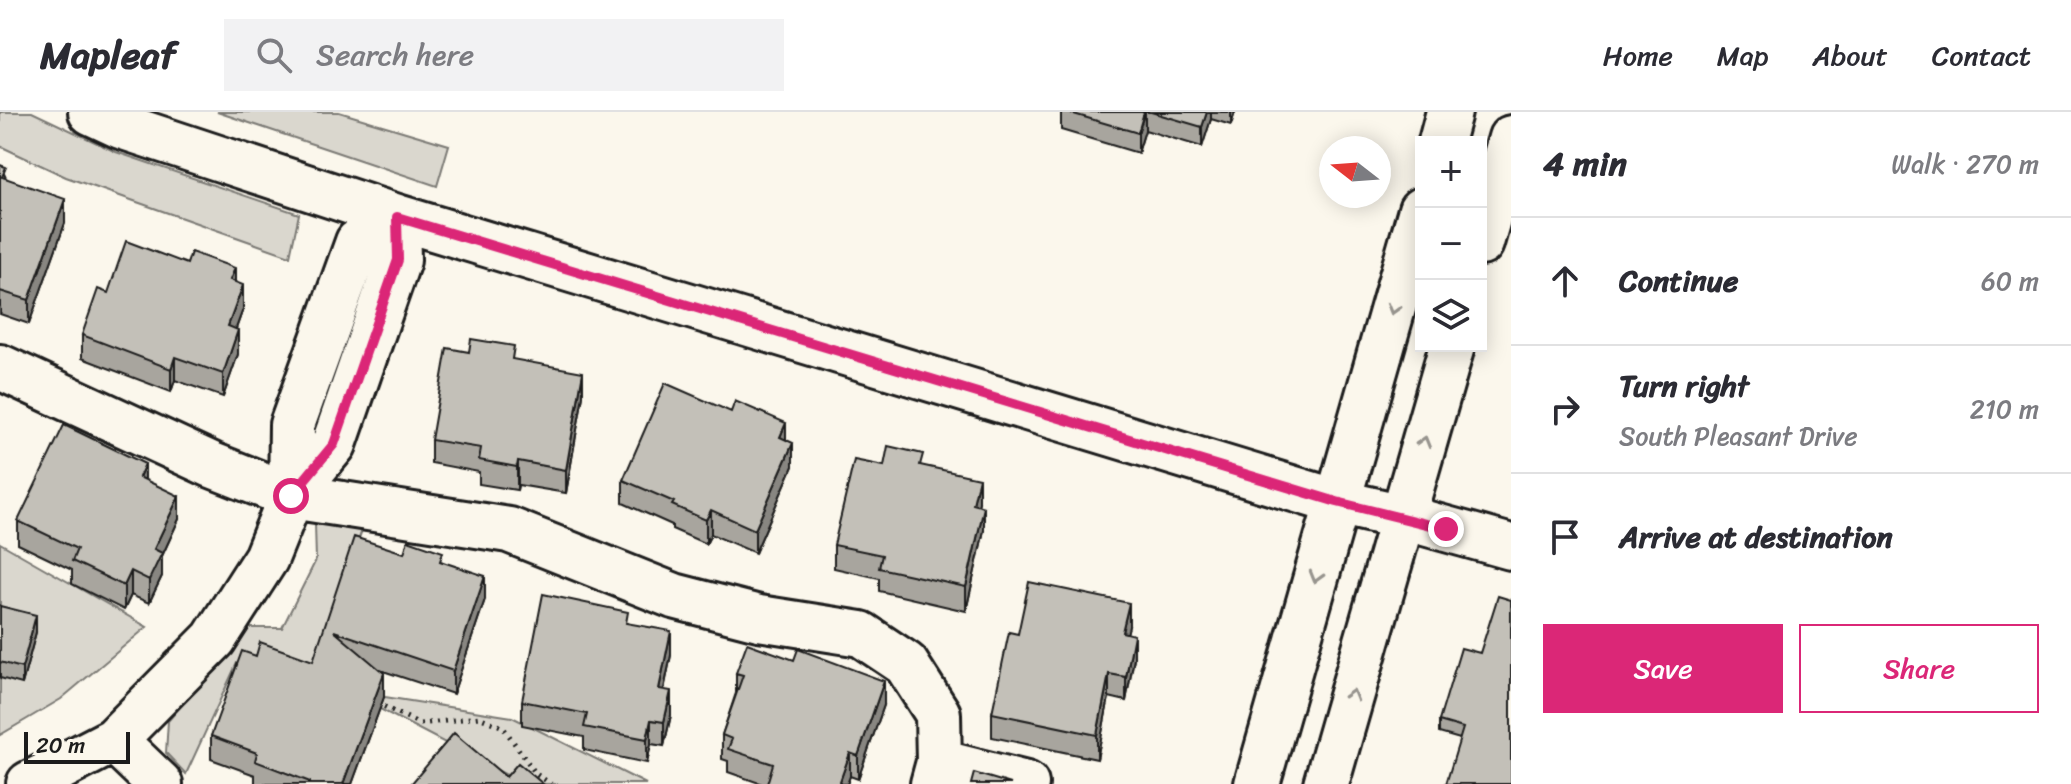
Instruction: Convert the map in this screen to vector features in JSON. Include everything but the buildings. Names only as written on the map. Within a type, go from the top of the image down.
[{"type":"street","points":[[91,112],[121,126],[397,217],[1337,502],[1511,547]]},
{"type":"street","points":[[1443,136],[1449,112]]},
{"type":"street","points":[[1487,222],[1511,138]]},
{"type":"street","points":[[291,496],[292,425],[358,242],[397,217]]},
{"type":"street","points":[[29,784],[114,740],[214,639],[266,558],[291,496],[334,444],[398,260],[397,217]]},
{"type":"street","points":[[1257,784],[1415,231]]},
{"type":"street","points":[[1326,784],[1450,352]]},
{"type":"street","points":[[0,367],[212,465],[291,496],[509,530],[674,596],[759,618],[861,634],[906,664],[938,714],[936,773],[1026,784]]},
{"type":"street","points":[[305,389],[348,404]]},
{"type":"street","points":[[114,740],[160,784]]},
{"type":"path","points":[[366,697],[420,724],[479,717],[503,727],[536,774],[551,784]]},
{"type":"shaded area","points":[[0,112],[32,112],[116,152],[299,214],[290,256],[66,177],[0,146]]},
{"type":"shaded area","points":[[217,112],[339,112],[449,145],[437,186]]},
{"type":"shaded area","points":[[315,523],[362,530],[314,664],[385,697],[512,717],[646,784],[524,784],[382,710],[262,654],[237,663],[186,774],[166,753],[168,721],[248,628],[282,628],[316,560]]},
{"type":"shaded area","points":[[0,543],[147,627],[61,699],[0,735]]},
{"type":"route","points":[[291,496],[334,444],[398,260],[397,217],[1337,502],[1446,529]]}]
